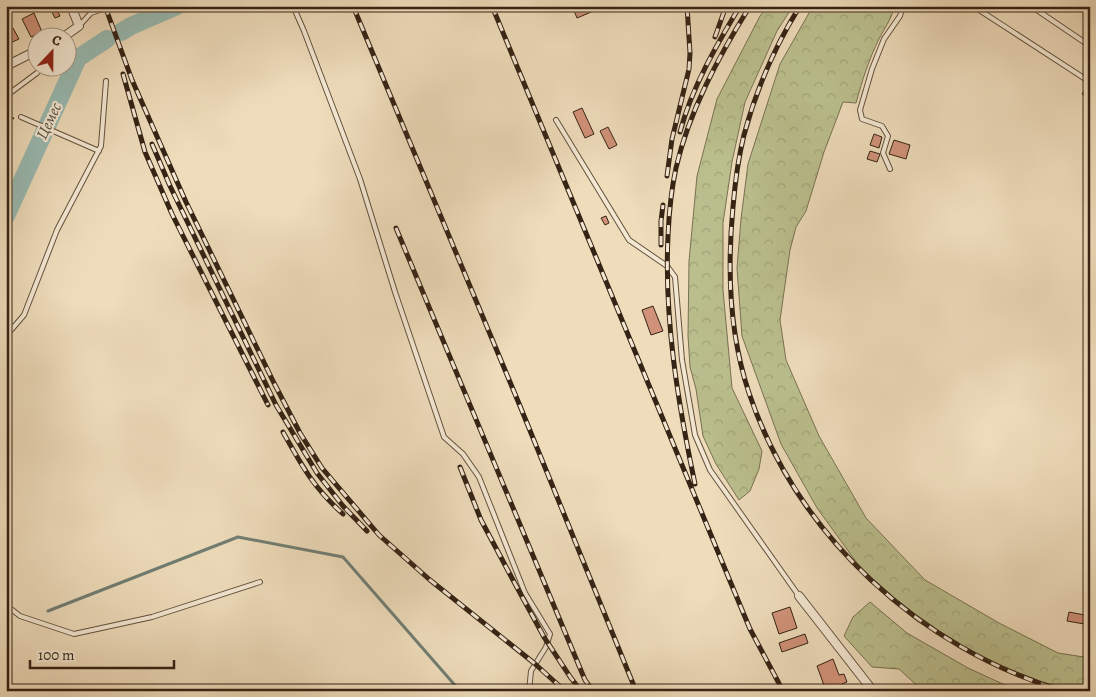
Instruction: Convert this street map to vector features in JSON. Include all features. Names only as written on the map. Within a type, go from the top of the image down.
[{"type":"street","points":[[71,6],[79,26],[76,28]]},
{"type":"street","points":[[6,66],[28,55]]},
{"type":"street","points":[[799,596],[873,691]]},
{"type":"lane","points":[[79,26],[91,14],[111,6]]},
{"type":"lane","points":[[293,6],[360,179],[395,292],[444,437],[463,454],[479,477],[525,593],[550,634],[546,646],[531,672],[529,691]]},
{"type":"lane","points":[[890,169],[883,153],[888,136],[882,126],[862,119],[860,110],[872,69],[884,39],[900,16],[903,6]]},
{"type":"lane","points":[[973,6],[1090,82]]},
{"type":"lane","points":[[1032,6],[1090,46]]},
{"type":"lane","points":[[6,96],[30,78]]},
{"type":"lane","points":[[6,336],[24,315],[57,230],[101,146],[106,81]]},
{"type":"lane","points":[[21,117],[98,151]]},
{"type":"lane","points":[[556,120],[628,240],[667,266],[675,277],[682,360],[695,435],[710,470],[799,596]]},
{"type":"lane","points":[[6,605],[20,616],[74,634],[152,617],[260,582]]},
{"type":"path","points":[[6,120],[21,117]]},
{"type":"green space","points":[[768,6],[793,6],[777,31],[745,102],[732,162],[723,223],[723,290],[732,388],[762,451],[759,469],[750,491],[739,500],[716,464],[703,436],[696,389],[690,367],[688,336],[689,261],[697,176],[717,99],[760,16]]},
{"type":"green space","points":[[813,6],[894,6],[890,19],[869,62],[856,103],[843,102],[824,152],[806,211],[796,227],[790,250],[780,320],[786,360],[819,436],[866,518],[925,580],[999,623],[1058,653],[1090,658],[1090,691],[1066,691],[1022,676],[970,654],[917,621],[865,574],[817,508],[781,444],[742,336],[737,268],[748,164],[780,64]]},
{"type":"green space","points":[[870,602],[907,633],[968,668],[1018,691],[923,691],[899,669],[872,667],[844,636],[853,617]]},
{"type":"building","points":[[49,6],[55,6],[60,16],[55,18]]},
{"type":"building","points":[[572,6],[594,6],[596,10],[577,18]]},
{"type":"building","points":[[34,13],[40,28],[28,28],[28,31],[22,19]]},
{"type":"building","points":[[13,28],[19,39],[6,45],[6,31]]},
{"type":"building","points":[[1090,83],[1090,99],[1082,94]]},
{"type":"building","points":[[582,108],[594,134],[585,138],[573,112]]},
{"type":"building","points":[[608,127],[617,145],[609,149],[600,131]]},
{"type":"building","points":[[874,134],[882,137],[879,148],[870,145]]},
{"type":"building","points":[[894,140],[910,145],[906,159],[889,154]]},
{"type":"building","points":[[870,151],[880,154],[877,162],[867,159]]},
{"type":"building","points":[[606,216],[609,223],[605,225],[601,218]]},
{"type":"building","points":[[653,306],[663,331],[651,335],[642,310]]},
{"type":"building","points":[[790,607],[797,628],[779,634],[772,613]]},
{"type":"building","points":[[1069,612],[1090,616],[1090,625],[1067,621]]},
{"type":"building","points":[[805,634],[808,643],[782,652],[779,643]]},
{"type":"building","points":[[833,659],[839,675],[844,674],[847,682],[842,684],[844,689],[849,687],[850,691],[826,691],[817,666]]},
{"type":"waterway","name":"Цемес","points":[[121,32],[177,6]]},
{"type":"waterway","name":"Цемес","points":[[6,216],[78,58],[107,39]]},
{"type":"waterway","points":[[48,611],[238,537],[343,557],[460,691]]},
{"type":"railway","points":[[105,6],[132,80],[186,202],[274,383],[300,433],[322,468],[379,535],[430,580],[534,663],[565,691]]},
{"type":"railway","points":[[353,6],[520,406],[636,691]]},
{"type":"railway","points":[[492,6],[750,629],[783,691]]},
{"type":"railway","points":[[667,176],[672,139],[689,69],[690,53],[687,6]]},
{"type":"railway","points":[[715,37],[726,6]]},
{"type":"railway","points":[[680,132],[698,83],[740,6]]},
{"type":"railway","points":[[695,484],[683,423],[670,330],[667,267],[670,202],[682,147],[697,105],[716,64],[750,6]]},
{"type":"railway","points":[[800,6],[774,53],[754,101],[744,135],[736,180],[730,254],[731,301],[737,347],[749,393],[770,445],[798,494],[832,539],[871,580],[914,616],[961,647],[1011,672],[1064,691]]},
{"type":"railway","points":[[123,74],[145,152],[172,214],[268,405]]},
{"type":"railway","points":[[152,144],[170,186],[276,405],[317,473],[343,506],[367,531]]},
{"type":"railway","points":[[661,245],[663,205]]},
{"type":"railway","points":[[396,228],[585,680],[593,691]]},
{"type":"railway","points":[[283,432],[302,466],[324,495],[343,514]]},
{"type":"railway","points":[[460,467],[481,520],[513,580],[544,637],[581,691]]}]
